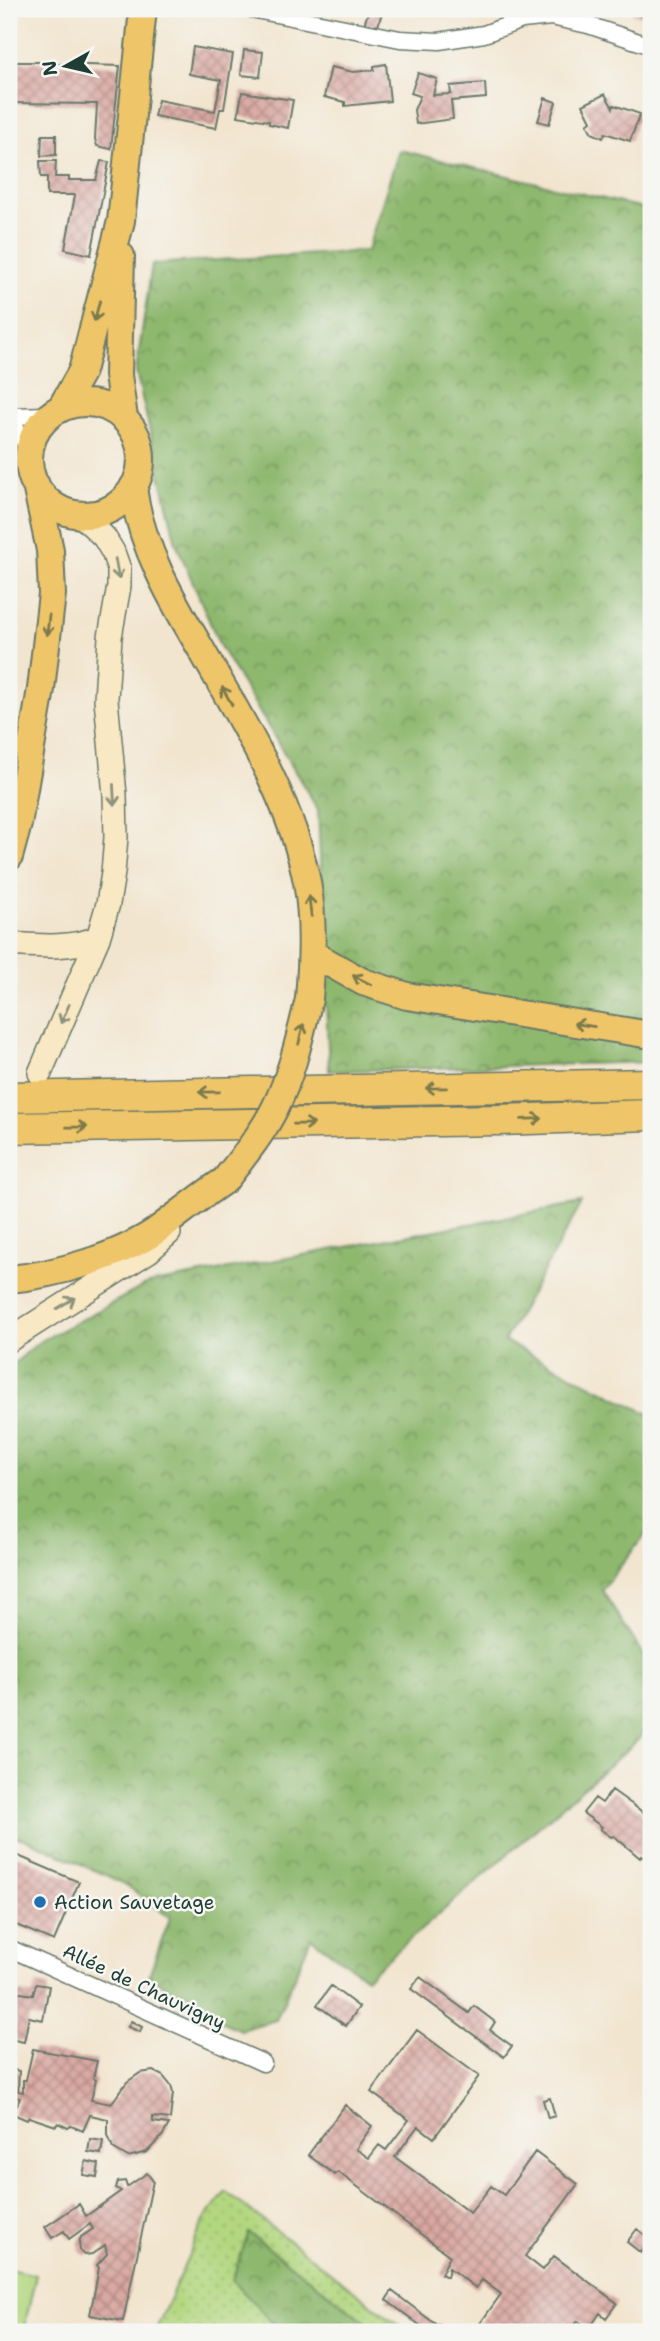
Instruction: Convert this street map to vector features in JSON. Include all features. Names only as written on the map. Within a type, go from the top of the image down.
[{"type":"highway","points":[[9,1097],[651,1084]]},
{"type":"highway","points":[[9,1128],[485,1121],[651,1115]]},
{"type":"main road","points":[[124,418],[118,375],[121,221],[143,9]]},
{"type":"main road","points":[[9,857],[18,824],[33,741],[52,594],[50,550],[30,469],[30,452],[33,438],[55,412],[82,371],[121,221]]},
{"type":"main road","points":[[36,485],[54,505],[80,514],[96,514],[123,500],[133,488],[140,470],[140,451],[135,433],[124,418],[110,408],[93,403],[77,404],[55,412]]},
{"type":"main road","points":[[9,1340],[149,1251],[210,1199],[251,1148],[275,1108],[296,1054],[309,999],[313,954],[307,881],[286,813],[254,744],[168,590],[142,527],[133,488]]},
{"type":"main road","points":[[40,1073],[98,938],[108,904],[116,837],[106,699],[110,637],[119,586],[119,569],[104,537],[80,514]]},
{"type":"main road","points":[[9,944],[61,947],[79,945],[98,938]]},
{"type":"main road","points":[[313,954],[363,982],[407,996],[651,1035]]},
{"type":"main road","points":[[9,1279],[25,1278],[65,1268],[120,1251],[155,1231],[225,1180]]},
{"type":"street","points":[[251,9],[400,39],[439,41],[484,34],[522,20],[551,17],[588,25],[651,46]]},
{"type":"street","points":[[30,452],[10,415],[55,412]]},
{"type":"street","name":"Allée de Chauvigny","points":[[9,1948],[263,2063]]},
{"type":"green space","points":[[399,150],[651,210],[651,1062],[329,1071],[318,810],[220,646],[176,543],[136,372],[152,264],[367,251]]},
{"type":"green space","points":[[582,1203],[504,1341],[651,1415],[651,1527],[602,1590],[651,1667],[651,1720],[638,1740],[366,1978],[311,1938],[276,2020],[240,2030],[207,2015],[149,1975],[170,1918],[125,1884],[31,1841],[9,1835],[9,1368],[39,1342],[148,1284]]},
{"type":"green space","points":[[226,2192],[408,2332],[155,2332],[204,2220]]},
{"type":"green space","points":[[249,2232],[379,2332],[276,2332],[274,2325],[232,2280]]},
{"type":"green space","points":[[9,2269],[36,2275],[23,2332],[9,2332]]},
{"type":"building","points":[[369,9],[383,9],[378,26],[364,25]]},
{"type":"building","points":[[634,9],[651,9],[651,19],[632,13]]},
{"type":"building","points":[[193,47],[233,54],[224,109],[220,109],[216,128],[154,116],[158,100],[215,111],[221,80],[189,74]]},
{"type":"building","points":[[244,50],[263,52],[260,77],[241,75]]},
{"type":"building","points":[[11,62],[120,66],[111,149],[97,146],[97,104],[9,103]]},
{"type":"building","points":[[386,64],[390,101],[345,106],[345,102],[324,97],[331,67],[353,72],[374,70],[374,66]]},
{"type":"building","points":[[418,73],[437,79],[433,95],[451,94],[450,86],[485,83],[486,98],[451,101],[453,119],[416,124],[414,110],[420,96],[411,93]]},
{"type":"building","points":[[242,92],[293,100],[288,128],[269,124],[269,121],[238,116]]},
{"type":"building","points":[[605,94],[613,108],[614,105],[640,114],[630,141],[605,133],[603,138],[592,133],[587,124],[591,121],[583,105]]},
{"type":"building","points":[[545,98],[556,102],[549,124],[538,121]]},
{"type":"building","points":[[42,135],[56,135],[56,155],[41,156]]},
{"type":"building","points":[[40,161],[56,161],[55,177],[69,177],[69,180],[96,180],[101,161],[109,162],[91,255],[65,249],[75,195],[47,195],[47,177],[41,177]]},
{"type":"building","points":[[612,1790],[651,1818],[651,1863],[600,1829],[602,1827],[583,1813],[595,1798],[602,1803]]},
{"type":"building","name":"Action Sauvetage","points":[[9,1852],[79,1882],[54,1941],[9,1922]]},
{"type":"building","points":[[420,1977],[469,2013],[474,2006],[495,2022],[490,2030],[512,2046],[504,2057],[411,1989]]},
{"type":"building","points":[[36,1984],[49,1986],[43,2020],[29,2017],[24,2042],[9,2039],[9,1991],[33,1995]]},
{"type":"building","points":[[331,1986],[359,2007],[346,2026],[317,2005]]},
{"type":"building","points":[[131,2021],[142,2027],[140,2032],[128,2027]]},
{"type":"building","points":[[417,2030],[479,2076],[434,2138],[418,2126],[395,2157],[470,2213],[491,2186],[504,2195],[535,2152],[578,2184],[525,2256],[543,2270],[554,2256],[617,2303],[606,2318],[600,2313],[589,2329],[578,2321],[569,2332],[489,2332],[479,2325],[501,2294],[482,2280],[476,2288],[449,2268],[447,2277],[441,2274],[450,2256],[338,2172],[335,2175],[308,2155],[345,2105],[372,2126],[356,2149],[369,2158],[379,2145],[386,2150],[409,2120],[371,2092]]},
{"type":"building","points":[[33,2049],[97,2061],[91,2100],[111,2104],[127,2082],[140,2073],[153,2071],[163,2076],[173,2093],[170,2119],[153,2117],[153,2122],[169,2124],[163,2135],[147,2152],[128,2157],[113,2148],[108,2135],[108,2119],[90,2115],[83,2131],[29,2117],[27,2120],[13,2114],[20,2098],[15,2097],[9,2110],[9,2069],[19,2071],[18,2091],[23,2092],[23,2080],[26,2080]]},
{"type":"building","points":[[550,2098],[555,2116],[548,2118],[543,2100]]},
{"type":"building","points":[[90,2139],[103,2141],[101,2154],[88,2152]]},
{"type":"building","points":[[86,2161],[99,2164],[97,2177],[83,2175]]},
{"type":"building","points":[[147,2173],[153,2181],[123,2321],[90,2315],[99,2268],[97,2265],[107,2254],[105,2245],[92,2254],[85,2255],[80,2251],[81,2237],[93,2229],[90,2224],[69,2239],[64,2231],[52,2238],[45,2227],[79,2204],[86,2216],[121,2191],[116,2188],[118,2182],[125,2181],[127,2187]]},
{"type":"building","points":[[637,2229],[651,2239],[641,2253],[627,2242]]},
{"type":"building","points":[[392,2291],[450,2332],[429,2332],[386,2300]]},
{"type":"place","name":"Action Sauvetage","points":[[40,1902]]}]
